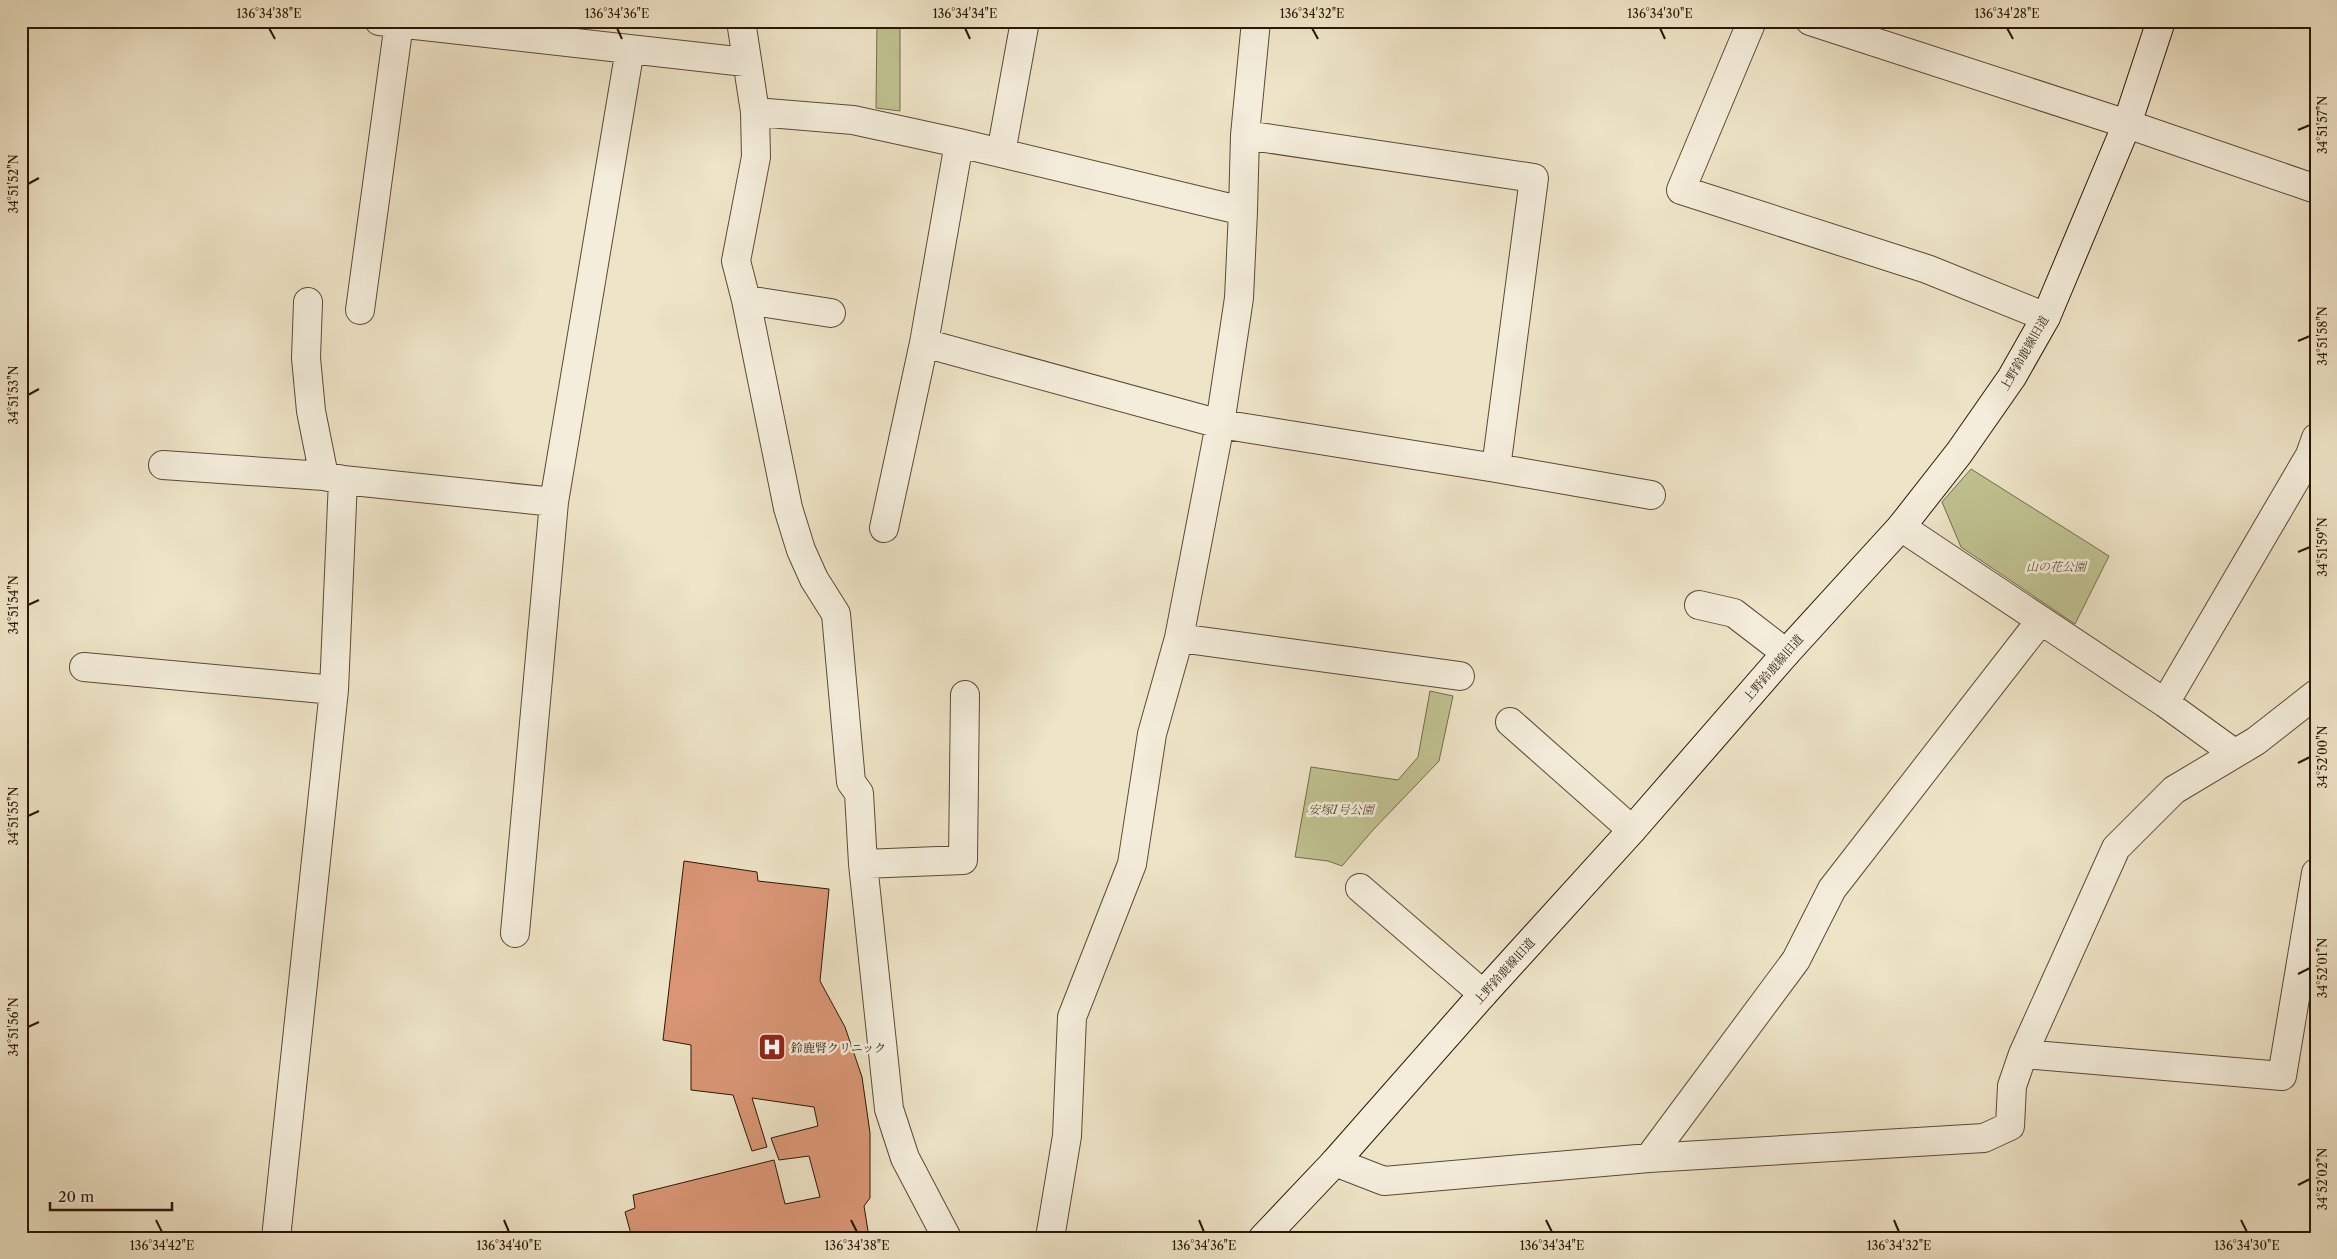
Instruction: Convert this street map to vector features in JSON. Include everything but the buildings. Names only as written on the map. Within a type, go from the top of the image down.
[{"type":"street","points":[[741,21],[755,112],[756,157],[736,261],[746,300],[788,508],[814,579],[836,614],[852,782],[859,793],[863,864],[888,1109],[905,1158],[947,1238]]},
{"type":"street","points":[[1001,152],[1025,21]]},
{"type":"street","points":[[1050,1238],[1067,1136],[1072,1017],[1132,864],[1152,734],[1179,638],[1220,424],[1238,298],[1246,135],[1256,21]]},
{"type":"street","points":[[1752,21],[1681,190],[1927,268],[2046,317]]},
{"type":"street","points":[[1810,21],[2127,124],[2316,189]]},
{"type":"street","name":"上野鈴鹿線旧道","points":[[1263,1238],[1335,1162],[1483,994],[1632,830],[1786,653],[1901,527],[1959,453],[2012,377],[2046,317],[2127,124],[2161,21]]},
{"type":"street","points":[[360,310],[401,23],[746,62]]},
{"type":"street","points":[[515,933],[554,502],[630,49]]},
{"type":"street","points":[[755,112],[852,120],[959,142],[1243,211]]},
{"type":"street","points":[[1246,135],[1534,178],[1496,468]]},
{"type":"street","points":[[884,528],[924,343],[959,142]]},
{"type":"street","points":[[746,300],[831,313]]},
{"type":"street","points":[[276,1238],[334,690],[334,478],[311,411],[306,358],[308,302]]},
{"type":"street","points":[[924,343],[1220,424],[1651,495]]},
{"type":"street","points":[[2166,703],[2310,455],[2316,438]]},
{"type":"street","points":[[163,465],[334,478],[554,502]]},
{"type":"street","points":[[1901,527],[2166,703],[2234,753]]},
{"type":"street","points":[[1698,605],[1734,613],[1786,653]]},
{"type":"street","points":[[1649,1158],[1796,960],[1832,889],[2041,620]]},
{"type":"street","points":[[1179,638],[1460,676]]},
{"type":"street","points":[[84,667],[334,690]]},
{"type":"street","points":[[1335,1162],[1384,1181],[1649,1158],[1984,1138],[2010,1126],[2012,1086],[2023,1054],[2116,848],[2174,790],[2234,753],[2256,742],[2316,694]]},
{"type":"street","points":[[863,864],[964,860],[965,695]]},
{"type":"street","points":[[1510,722],[1632,830]]},
{"type":"street","points":[[2023,1054],[2282,1076],[2316,873]]},
{"type":"street","points":[[1360,888],[1483,994]]},
{"type":"green space","points":[[877,21],[900,21],[900,111],[876,108]]},
{"type":"green space","name":"山の花公園","points":[[1971,469],[2109,556],[2075,624],[1961,547],[1942,502]]},
{"type":"green space","name":"安塚1号公園","points":[[1430,691],[1453,696],[1439,761],[1373,830],[1342,866],[1328,861],[1295,857],[1311,767],[1398,780],[1418,757]]},
{"type":"place","name":"鈴鹿腎クリニック","points":[[772,1047]]}]
